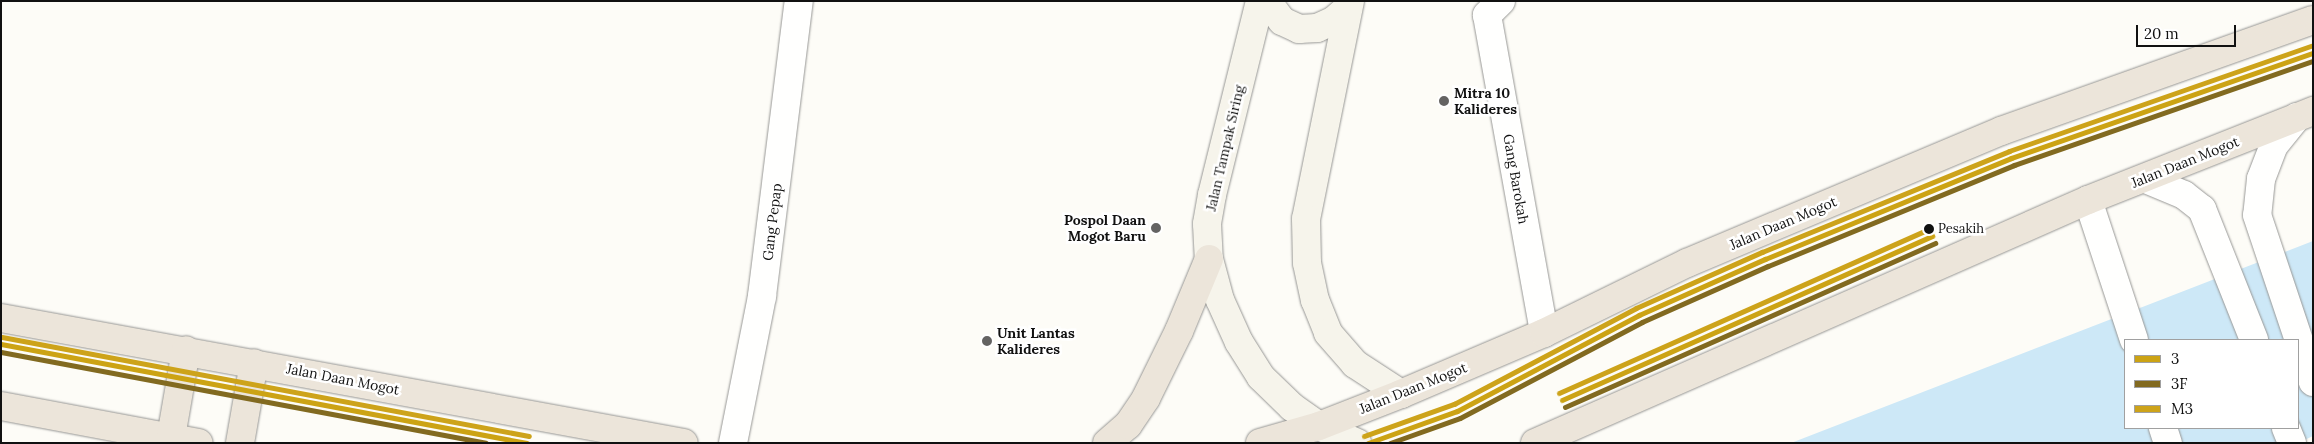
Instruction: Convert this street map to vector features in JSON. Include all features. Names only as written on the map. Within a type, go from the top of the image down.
[{"type":"highway","name":"Jalan Daan Mogot","points":[[1260,443],[1319,426],[1401,394],[1544,333],[1687,264],[2001,130],[2313,20]]},
{"type":"highway","name":"Jalan Daan Mogot","points":[[1535,443],[2088,200],[2305,114]]},
{"type":"highway","points":[[1107,443],[1128,425],[1146,398],[1209,259]]},
{"type":"highway","name":"Jalan Daan Mogot","points":[[1,318],[186,350],[684,443]]},
{"type":"highway","points":[[171,437],[186,350]]},
{"type":"highway","points":[[240,443],[254,363]]},
{"type":"highway","points":[[1,406],[199,443]]},
{"type":"main road","name":"Jalan Tampak Siring","points":[[1260,1],[1212,195],[1208,224],[1209,259],[1220,300],[1239,342],[1260,378],[1292,407],[1319,426],[1357,443]]},
{"type":"main road","points":[[1268,1],[1282,21],[1298,29],[1317,28],[1333,21],[1349,4]]},
{"type":"main road","points":[[1349,4],[1306,219],[1307,263],[1315,300],[1328,332],[1355,364],[1401,394]]},
{"type":"street","name":"Gang Pepap","points":[[733,443],[762,296],[799,1]]},
{"type":"street","name":"Gang Barokah","points":[[1501,1],[1488,15],[1488,22],[1544,333]]},
{"type":"street","points":[[2299,339],[2257,215],[2261,179],[2274,145],[2305,114]]},
{"type":"street","points":[[2146,178],[2184,195],[2202,209],[2214,234],[2254,339]]},
{"type":"street","points":[[2088,200],[2134,339]]},
{"type":"street","points":[[2299,340],[2313,382]]},
{"type":"street","points":[[2163,429],[2168,443]]},
{"type":"street","points":[[2286,429],[2292,443]]},
{"type":"water","points":[[2313,241],[2313,436],[2298,443],[1791,443]]},
{"type":"transit line","name":"M3","points":[[1364,436],[1454,404],[1636,308],[1762,252],[2009,151],[2311,46]]},
{"type":"transit line","name":"3","points":[[1368,443],[1457,411],[1639,315],[1765,259],[2011,158],[2313,53]]},
{"type":"transit line","name":"3F","points":[[1390,443],[1460,418],[1642,322],[1768,266],[2014,165],[2313,61]]},
{"type":"transit line","name":"M3","points":[[1559,393],[1929,229]]},
{"type":"transit line","name":"3","points":[[1562,400],[1932,236]]},
{"type":"transit line","name":"3F","points":[[1565,407],[1935,243]]},
{"type":"transit line","name":"M3","points":[[2,337],[529,436]]},
{"type":"transit line","name":"3","points":[[1,344],[527,443]]},
{"type":"transit line","name":"3F","points":[[1,352],[486,443]]},
{"type":"place","name":"Mitra 10 Kalideres","points":[[1444,101]]},
{"type":"place","name":"Pospol Daan Mogot Baru","points":[[1156,228]]},
{"type":"place","name":"Pesakih","points":[[1929,229]]},
{"type":"place","name":"Unit Lantas Kalideres","points":[[987,341]]}]
